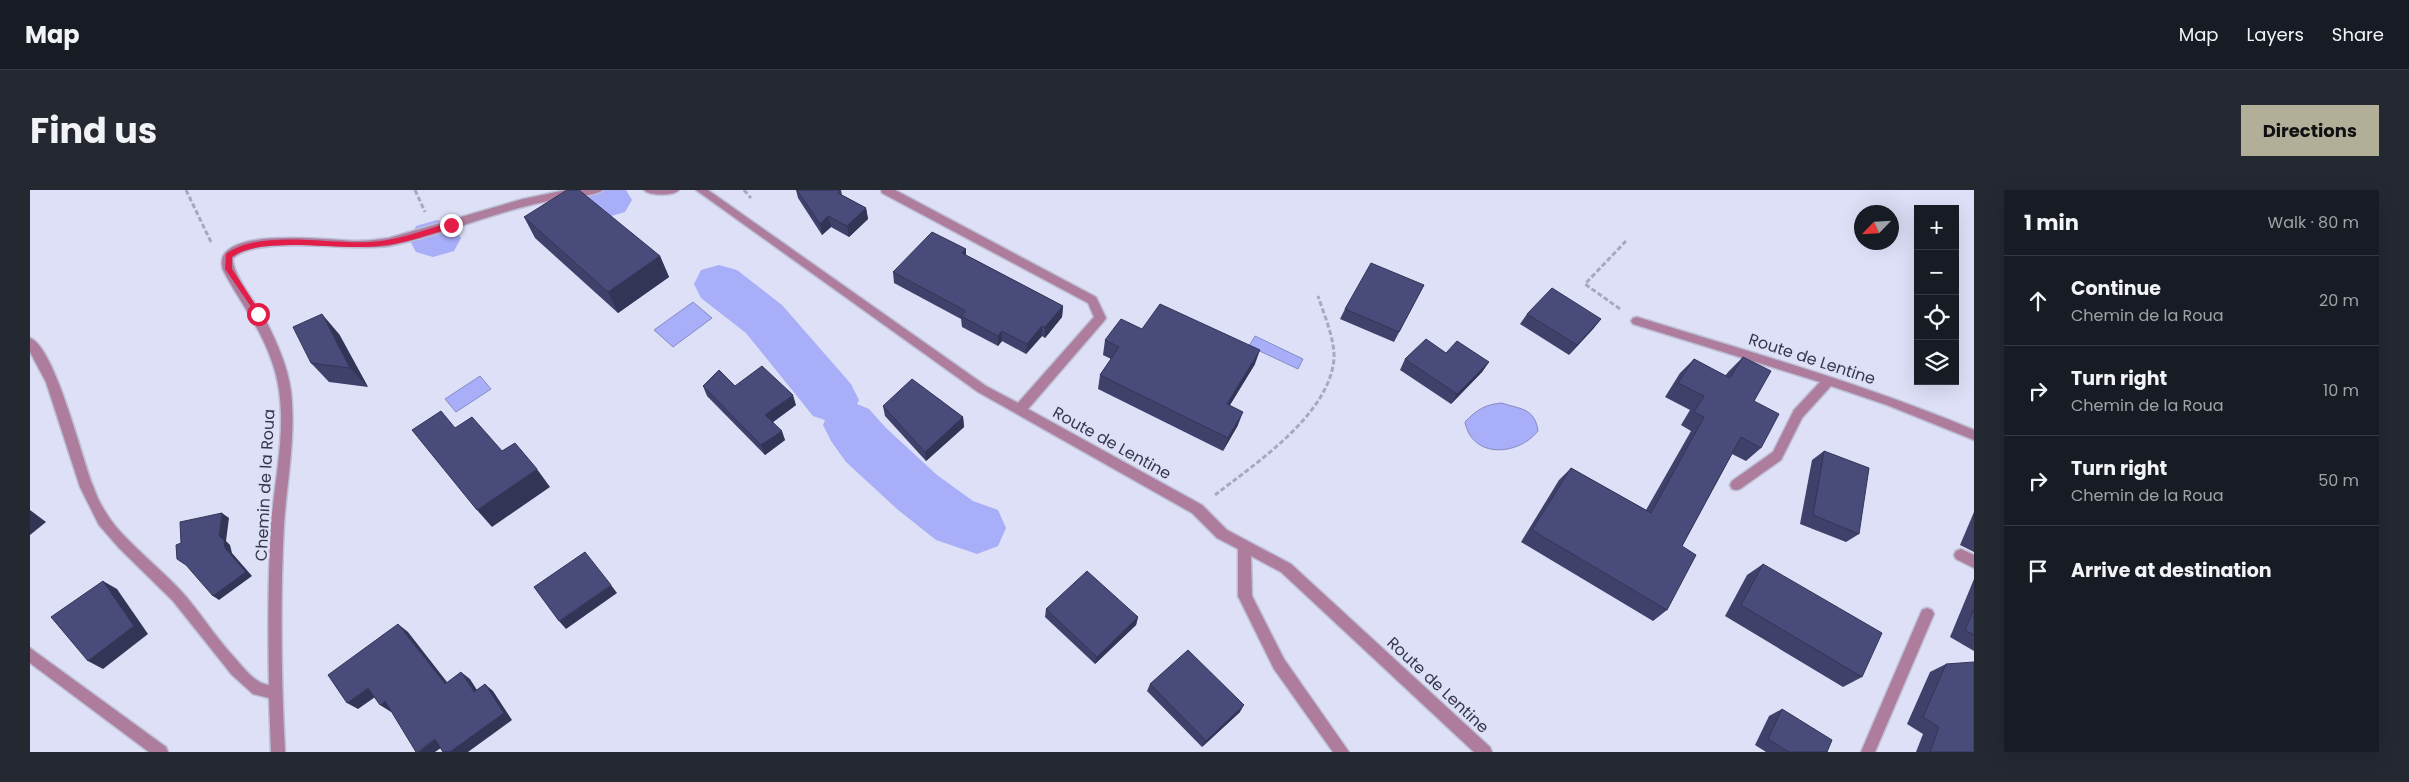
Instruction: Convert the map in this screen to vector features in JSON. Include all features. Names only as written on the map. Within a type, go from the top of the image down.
[{"type":"street","points":[[229,256],[232,252],[244,247],[275,242],[350,245],[381,244],[419,235],[551,196],[598,190]]},
{"type":"street","points":[[649,190],[674,190]]},
{"type":"street","name":"Route de Lentine","points":[[701,190],[974,383],[1020,411],[1197,510],[1222,534],[1286,568],[1485,752]]},
{"type":"street","points":[[886,190],[1092,300],[1100,318],[1020,411]]},
{"type":"street","name":"Chemin de la Roua","points":[[229,256],[228,269],[258,314],[274,353],[286,390],[287,416],[276,566],[278,752]]},
{"type":"street","name":"Route de Lentine","points":[[1637,322],[1828,381],[1937,419],[1974,435]]},
{"type":"street","points":[[30,343],[53,380],[77,464],[103,520],[177,597],[218,648],[252,683],[263,691],[276,691]]},
{"type":"street","points":[[1736,485],[1777,456],[1798,414],[1828,381]]},
{"type":"street","points":[[1244,547],[1245,596],[1279,664],[1342,752]]},
{"type":"street","points":[[1961,555],[1974,562]]},
{"type":"street","points":[[1868,752],[1927,614]]},
{"type":"street","points":[[30,655],[161,752]]},
{"type":"path","points":[[186,190],[212,245],[229,256]]},
{"type":"path","points":[[1626,241],[1585,284],[1637,322]]},
{"type":"path","points":[[1197,510],[1273,448],[1319,402],[1331,382],[1334,359],[1327,324],[1318,296]]},
{"type":"water","points":[[693,302],[712,318],[673,347],[654,330]]},
{"type":"water","points":[[1255,336],[1303,359],[1298,369],[1249,346]]},
{"type":"water","points":[[480,376],[491,389],[456,412],[445,399]]},
{"type":"water","points":[[1502,403],[1530,413],[1538,431],[1519,445],[1508,449],[1486,448],[1477,443],[1469,434],[1465,422],[1482,408]]},
{"type":"building","points":[[567,190],[579,190],[660,256],[608,292],[524,217]]},
{"type":"building","points":[[797,190],[840,190],[838,193],[866,208],[847,226],[828,216],[820,224]]},
{"type":"building","points":[[932,232],[966,249],[962,253],[1063,306],[1027,344],[1002,331],[998,336],[961,316],[966,311],[893,272]]},
{"type":"building","points":[[1371,263],[1424,285],[1399,332],[1345,309]]},
{"type":"building","points":[[1552,288],[1601,319],[1577,345],[1527,314]]},
{"type":"building","points":[[1160,304],[1260,350],[1227,404],[1243,412],[1228,438],[1100,375],[1119,347],[1105,340],[1121,319],[1142,329]]},
{"type":"building","points":[[322,314],[350,368],[311,363],[293,327]]},
{"type":"building","points":[[1426,339],[1446,353],[1457,341],[1489,362],[1457,394],[1405,359]]},
{"type":"building","points":[[1743,357],[1771,371],[1754,401],[1779,414],[1761,448],[1741,437],[1682,546],[1696,555],[1667,610],[1532,530],[1571,468],[1651,513],[1704,417],[1694,412],[1704,396],[1678,383],[1694,359],[1730,378]]},
{"type":"building","points":[[762,366],[793,395],[765,415],[782,431],[761,445],[703,386],[719,370],[735,386]]},
{"type":"building","points":[[912,379],[963,417],[925,452],[883,406]]},
{"type":"building","points":[[441,411],[455,428],[472,417],[502,451],[515,443],[537,469],[477,510],[412,430]]},
{"type":"building","points":[[1824,451],[1869,468],[1859,534],[1813,515]]},
{"type":"building","points":[[222,513],[219,536],[224,540],[225,548],[246,572],[213,596],[186,565],[177,559],[176,545],[181,543],[180,522]]},
{"type":"building","points":[[585,552],[611,585],[559,621],[534,587]]},
{"type":"building","points":[[1763,564],[1882,633],[1862,677],[1741,605]]},
{"type":"building","points":[[1087,571],[1138,617],[1097,657],[1046,609]]},
{"type":"building","points":[[103,581],[134,626],[88,661],[51,617]]},
{"type":"building","points":[[1974,609],[1974,635],[1965,630]]},
{"type":"building","points":[[398,624],[445,684],[461,672],[474,692],[485,684],[504,713],[450,752],[443,752],[435,739],[416,752],[385,701],[380,705],[368,688],[347,703],[328,675]]},
{"type":"building","points":[[1188,650],[1244,705],[1206,741],[1150,684]]},
{"type":"building","points":[[1974,662],[1974,752],[1930,752],[1939,727],[1923,717],[1946,664]]},
{"type":"building","points":[[1782,709],[1832,740],[1827,752],[1789,752],[1768,739]]},
{"type":"waterway","points":[[584,197],[600,196],[608,200]]},
{"type":"waterway","points":[[433,239],[437,238]]},
{"type":"waterway","points":[[719,284],[764,319],[832,400]]},
{"type":"waterway","points":[[850,425],[866,445],[917,492],[956,522],[977,528]]},
{"type":"route","points":[[258,314],[228,269],[227,259],[238,248],[275,242],[350,245],[381,244],[451,225]]}]
